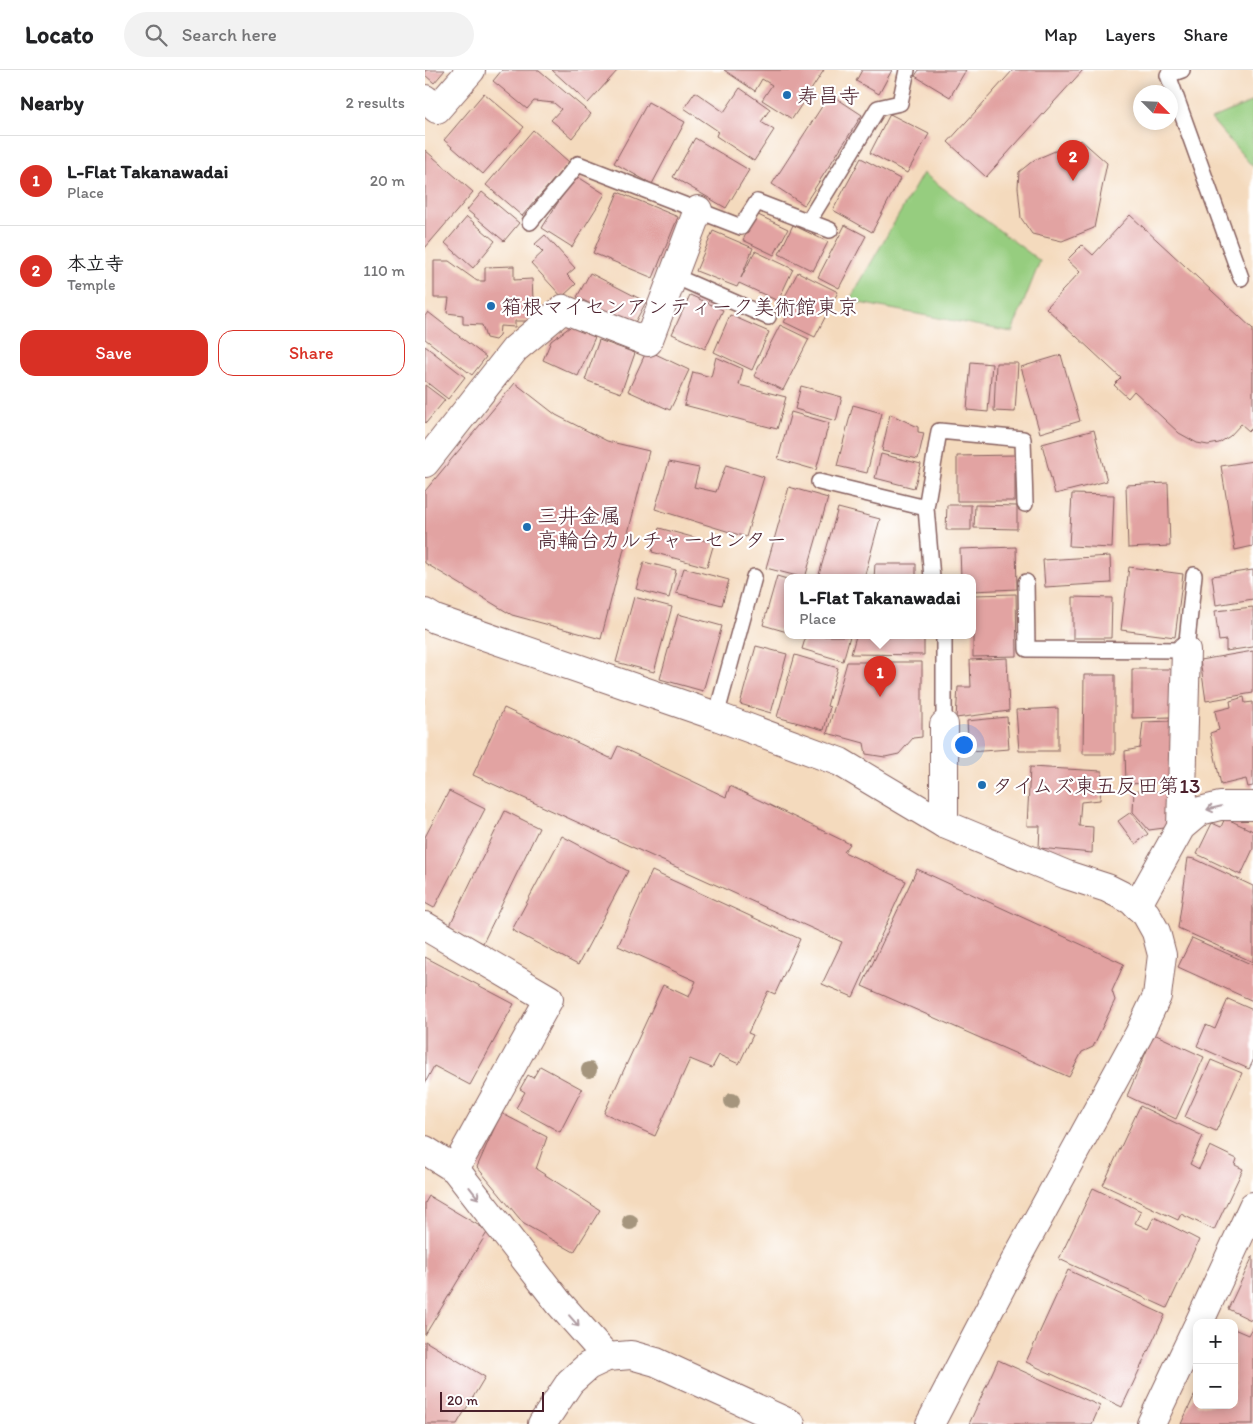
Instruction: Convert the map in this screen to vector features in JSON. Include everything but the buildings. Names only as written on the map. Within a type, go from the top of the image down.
[{"type":"street","points":[[425,98],[437,109],[471,70]]},
{"type":"street","points":[[425,463],[515,349],[563,309],[648,342],[698,210]]},
{"type":"street","points":[[425,613],[435,619],[716,716],[853,767],[925,814],[944,824],[1067,875],[1107,888],[1131,900],[1146,914],[1156,932],[1162,955],[1157,996],[1139,1034],[1008,1274],[930,1424]]},
{"type":"street","points":[[1181,827],[1186,650]]},
{"type":"street","points":[[944,725],[944,824]]},
{"type":"street","points":[[1137,906],[1181,827],[1200,812],[1221,806],[1253,806]]},
{"type":"street","points":[[425,926],[549,999],[455,1169]]},
{"type":"street","points":[[425,1150],[455,1169],[559,1303],[607,1357]]},
{"type":"street","points":[[1201,1319],[1253,1206]]},
{"type":"street","points":[[1151,1424],[1193,1335]]},
{"type":"street","points":[[542,1424],[570,1382],[588,1366],[607,1357],[631,1355],[656,1362],[791,1424]]},
{"type":"lane","points":[[808,222],[878,108],[900,103],[907,70]]},
{"type":"lane","points":[[1182,70],[1168,75],[1241,278]]},
{"type":"lane","points":[[530,222],[578,164],[741,227],[757,202],[829,230]]},
{"type":"lane","points":[[673,276],[768,317]]},
{"type":"lane","points":[[932,574],[926,508],[939,431],[1023,439],[1025,504]]},
{"type":"lane","points":[[819,482],[926,508]]},
{"type":"lane","points":[[716,716],[754,576]]},
{"type":"lane","points":[[1026,582],[1027,649],[1186,650],[1194,576]]},
{"type":"lane","points":[[944,639],[944,725]]},
{"type":"green space","points":[[1253,101],[1253,167],[1211,119]]},
{"type":"green space","points":[[923,173],[1040,261],[1012,332],[849,301]]},
{"type":"place","name":"寿昌寺","points":[[787,95]]},
{"type":"place","name":"本立寺","points":[[1073,181]]},
{"type":"place","name":"箱根マイセンアンティーク美術館東京","points":[[491,306]]},
{"type":"place","name":"三井金属 高輪台カルチャーセンター","points":[[527,527]]},
{"type":"place","name":"L-Flat Takanawadai","points":[[880,697]]},
{"type":"place","name":"タイムズ東五反田第13","points":[[982,785]]}]
